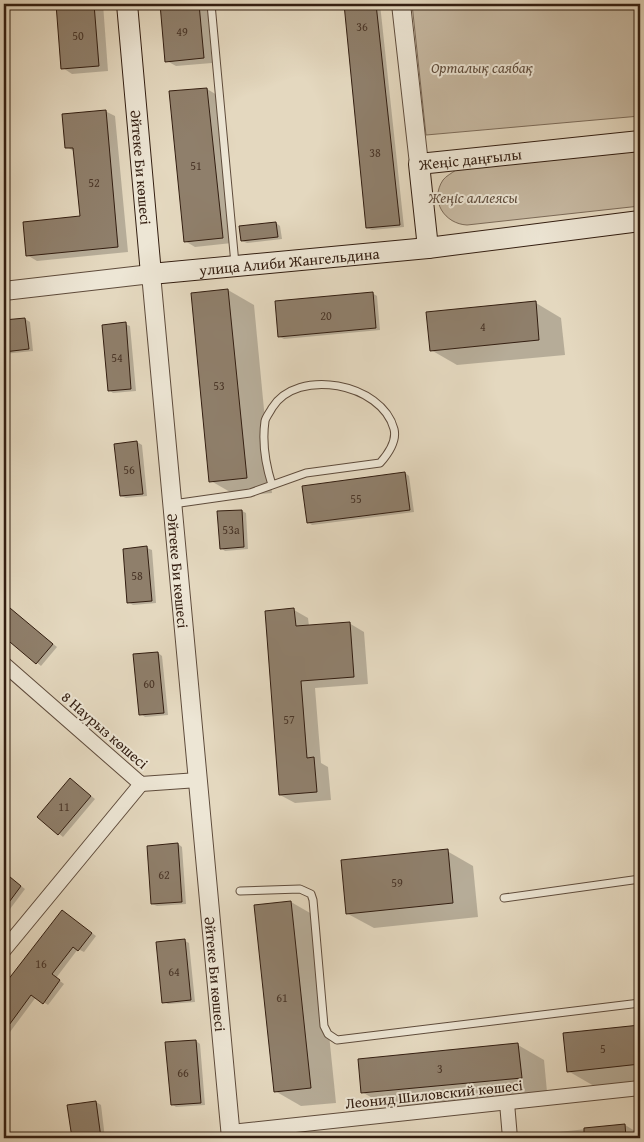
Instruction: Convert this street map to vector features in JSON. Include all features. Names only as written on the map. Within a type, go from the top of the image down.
[{"type":"main road","name":"Әйтеке Би көшесі","points":[[127,4],[151,274]]},
{"type":"main road","name":"Жеңіс даңғылы","points":[[428,248],[419,164],[640,141]]},
{"type":"main road","points":[[428,248],[640,222]]},
{"type":"main road","name":"улица Алиби Жангельдина","points":[[151,274],[428,248]]},
{"type":"street","points":[[401,4],[419,164]]},
{"type":"street","points":[[5,287],[151,274]]},
{"type":"street","name":"Әйтеке Би көшесі","points":[[151,274],[231,1135]]},
{"type":"street","name":"8 Наурыз көшесі","points":[[4,664],[141,784],[198,780]]},
{"type":"street","points":[[4,950],[141,784]]},
{"type":"street","name":"Леонид Шиловский көшесі","points":[[231,1135],[640,1088]]},
{"type":"street","points":[[507,1103],[510,1138]]},
{"type":"lane","points":[[211,4],[236,267]]},
{"type":"lane","points":[[172,504],[250,493],[306,473],[380,462],[391,449],[395,430],[383,407],[361,393],[326,384],[297,387],[277,400],[265,420],[266,467],[272,485]]},
{"type":"lane","points":[[504,898],[640,879]]},
{"type":"lane","points":[[240,891],[300,889],[311,894],[314,900],[324,1026],[328,1034],[337,1040],[640,1003]]},
{"type":"green space","name":"Орталық саябақ","points":[[412,4],[640,4],[640,116],[426,135]]},
{"type":"green space","name":"Жеңіс аллеясы","points":[[640,151],[640,206],[467,225],[459,224],[446,216],[439,203],[439,188],[443,180],[456,170]]},
{"type":"building","points":[[56,4],[94,4],[99,66],[61,69]]},
{"type":"building","points":[[160,4],[199,4],[204,58],[165,62]]},
{"type":"building","points":[[344,4],[376,4],[400,225],[366,228]]},
{"type":"building","points":[[207,88],[223,238],[184,242],[169,91]]},
{"type":"building","points":[[106,110],[118,247],[26,256],[23,222],[80,216],[73,148],[65,148],[62,114]]},
{"type":"building","points":[[276,222],[278,237],[241,241],[239,226]]},
{"type":"building","points":[[228,289],[247,478],[209,482],[191,293]]},
{"type":"building","points":[[373,292],[376,328],[278,337],[275,301]]},
{"type":"building","points":[[536,301],[539,340],[430,351],[426,312]]},
{"type":"building","points":[[25,318],[29,349],[4,352],[4,320]]},
{"type":"building","points":[[126,322],[131,389],[108,391],[102,325]]},
{"type":"building","points":[[137,441],[143,494],[120,496],[114,444]]},
{"type":"building","points":[[405,472],[410,510],[307,523],[302,486]]},
{"type":"building","points":[[242,510],[244,547],[220,549],[217,511]]},
{"type":"building","points":[[147,546],[152,601],[127,603],[123,549]]},
{"type":"building","points":[[4,603],[53,644],[36,664],[4,637]]},
{"type":"building","points":[[294,608],[296,626],[350,622],[354,677],[301,681],[307,758],[314,757],[317,792],[279,795],[265,611]]},
{"type":"building","points":[[158,652],[164,713],[139,715],[133,654]]},
{"type":"building","points":[[70,778],[91,796],[58,835],[37,817]]},
{"type":"building","points":[[178,843],[182,902],[151,904],[147,846]]},
{"type":"building","points":[[448,849],[453,903],[346,914],[341,860]]},
{"type":"building","points":[[4,872],[21,886],[4,909]]},
{"type":"building","points":[[291,901],[311,1088],[274,1092],[254,905]]},
{"type":"building","points":[[62,910],[92,933],[78,951],[73,947],[52,974],[60,980],[43,1004],[31,995],[4,1032],[4,985]]},
{"type":"building","points":[[185,939],[191,1000],[162,1003],[156,942]]},
{"type":"building","points":[[640,1025],[640,1064],[567,1072],[563,1033]]},
{"type":"building","points":[[196,1040],[201,1103],[171,1105],[165,1042]]},
{"type":"building","points":[[518,1043],[522,1078],[361,1093],[358,1059]]},
{"type":"building","points":[[96,1101],[101,1138],[72,1138],[67,1105]]},
{"type":"building","points":[[625,1124],[626,1138],[584,1138],[584,1128]]}]
